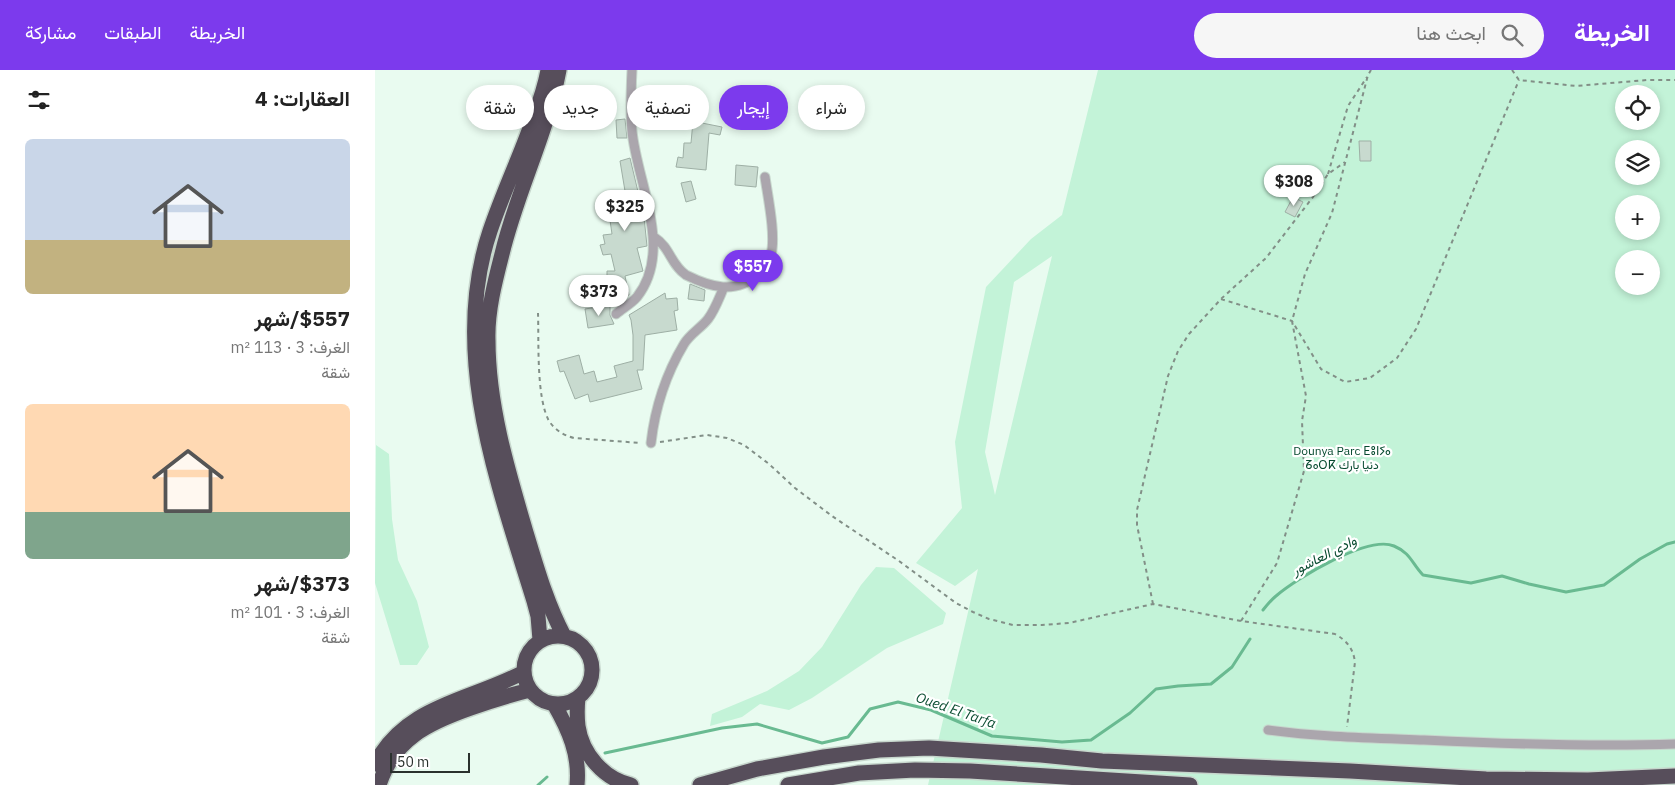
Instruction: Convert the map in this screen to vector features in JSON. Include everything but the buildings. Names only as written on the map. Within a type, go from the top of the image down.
[{"type":"highway","points":[[540,640],[539,622],[534,601],[495,473],[484,424],[477,381],[475,318],[479,273],[490,231],[523,150],[546,84],[548,70]]},
{"type":"highway","points":[[559,70],[545,126],[512,217],[502,253],[495,281],[487,337],[492,392],[510,477],[546,597],[563,636]]},
{"type":"highway","points":[[549,636],[563,636],[579,642],[589,654],[591,678],[588,686],[578,698],[564,704],[554,704],[545,702],[530,690],[523,672],[524,663],[527,654],[540,640],[549,636]]},
{"type":"highway","points":[[375,764],[393,738],[416,719],[440,706],[496,686],[523,672]]},
{"type":"highway","points":[[379,785],[386,769],[399,750],[427,726],[492,700],[530,690]]},
{"type":"highway","points":[[578,698],[578,725],[585,749],[603,770],[614,778],[631,785]]},
{"type":"highway","points":[[554,704],[569,733],[574,748],[577,764],[577,785]]},
{"type":"highway","points":[[700,785],[757,769],[824,757],[879,750],[929,748],[1102,761],[1350,771],[1486,779],[1588,780],[1675,776]]},
{"type":"highway","points":[[788,785],[859,773],[915,770],[970,771],[1190,785]]},
{"type":"street","points":[[616,314],[637,296],[643,285],[652,261],[654,237],[632,131],[632,70]]},
{"type":"street","points":[[654,237],[664,244],[680,271],[692,278],[723,287],[735,287],[745,284],[764,268],[771,256],[773,241],[765,177]]},
{"type":"street","points":[[651,443],[656,408],[663,388],[685,343],[710,317],[723,287]]},
{"type":"street","points":[[1268,730],[1345,737],[1543,746],[1675,744]]},
{"type":"path","points":[[1153,604],[1137,526],[1137,510],[1168,376],[1177,351],[1189,334],[1221,299],[1265,258],[1313,197],[1328,174],[1348,106],[1371,70]]},
{"type":"path","points":[[1512,70],[1519,80],[1576,86],[1647,80],[1675,80]]},
{"type":"path","points":[[1241,621],[1277,562],[1304,471],[1302,421],[1306,396],[1292,321],[1305,274],[1331,213],[1368,75]]},
{"type":"path","points":[[1221,299],[1292,321],[1321,369],[1345,382],[1370,378],[1397,358],[1416,329],[1519,80]]},
{"type":"path","points":[[1328,174],[1345,162]]},
{"type":"path","points":[[538,313],[542,402],[549,421],[565,436],[651,443],[683,440],[707,435],[727,438],[744,445],[832,516],[899,561],[956,603],[989,619],[1013,624],[1051,625],[1091,619],[1153,604],[1241,621],[1335,634],[1349,645],[1355,662],[1345,737]]},
{"type":"green space","name":"Dounya Parc ⴹⵓⵏⵢⴰ ⵒⴰⵔⴽ دنيا بارك","points":[[1098,70],[1675,70],[1675,785],[928,785],[978,569],[955,586],[916,563],[962,508],[955,442],[986,287],[1031,239],[1062,215]],"holes":[[[1052,256],[995,495],[985,452],[1014,282]]]},
{"type":"green space","points":[[376,445],[389,454],[392,519],[398,560],[417,601],[429,647],[417,665],[400,665],[375,583]]},
{"type":"green space","points":[[876,567],[894,568],[946,613],[943,624],[887,648],[812,698],[789,710],[760,704],[742,717],[710,726],[712,714],[767,691],[799,671],[822,647],[861,585]]},
{"type":"waterway","name":"وادي العاشور","points":[[1263,610],[1286,588],[1316,569],[1351,552],[1382,544],[1394,546],[1408,555],[1423,575],[1471,583],[1502,576],[1566,592],[1604,585],[1640,559],[1667,544],[1675,542]]},
{"type":"waterway","name":"Oued El Tarfa","points":[[605,753],[722,728],[757,724],[822,743],[848,737],[870,709],[898,702],[931,710],[992,736],[1062,742],[1091,740],[1130,713],[1156,689],[1211,684],[1232,667],[1250,639]]},
{"type":"waterway","name":"Oued El Tarfa","points":[[538,785],[547,777]]}]
